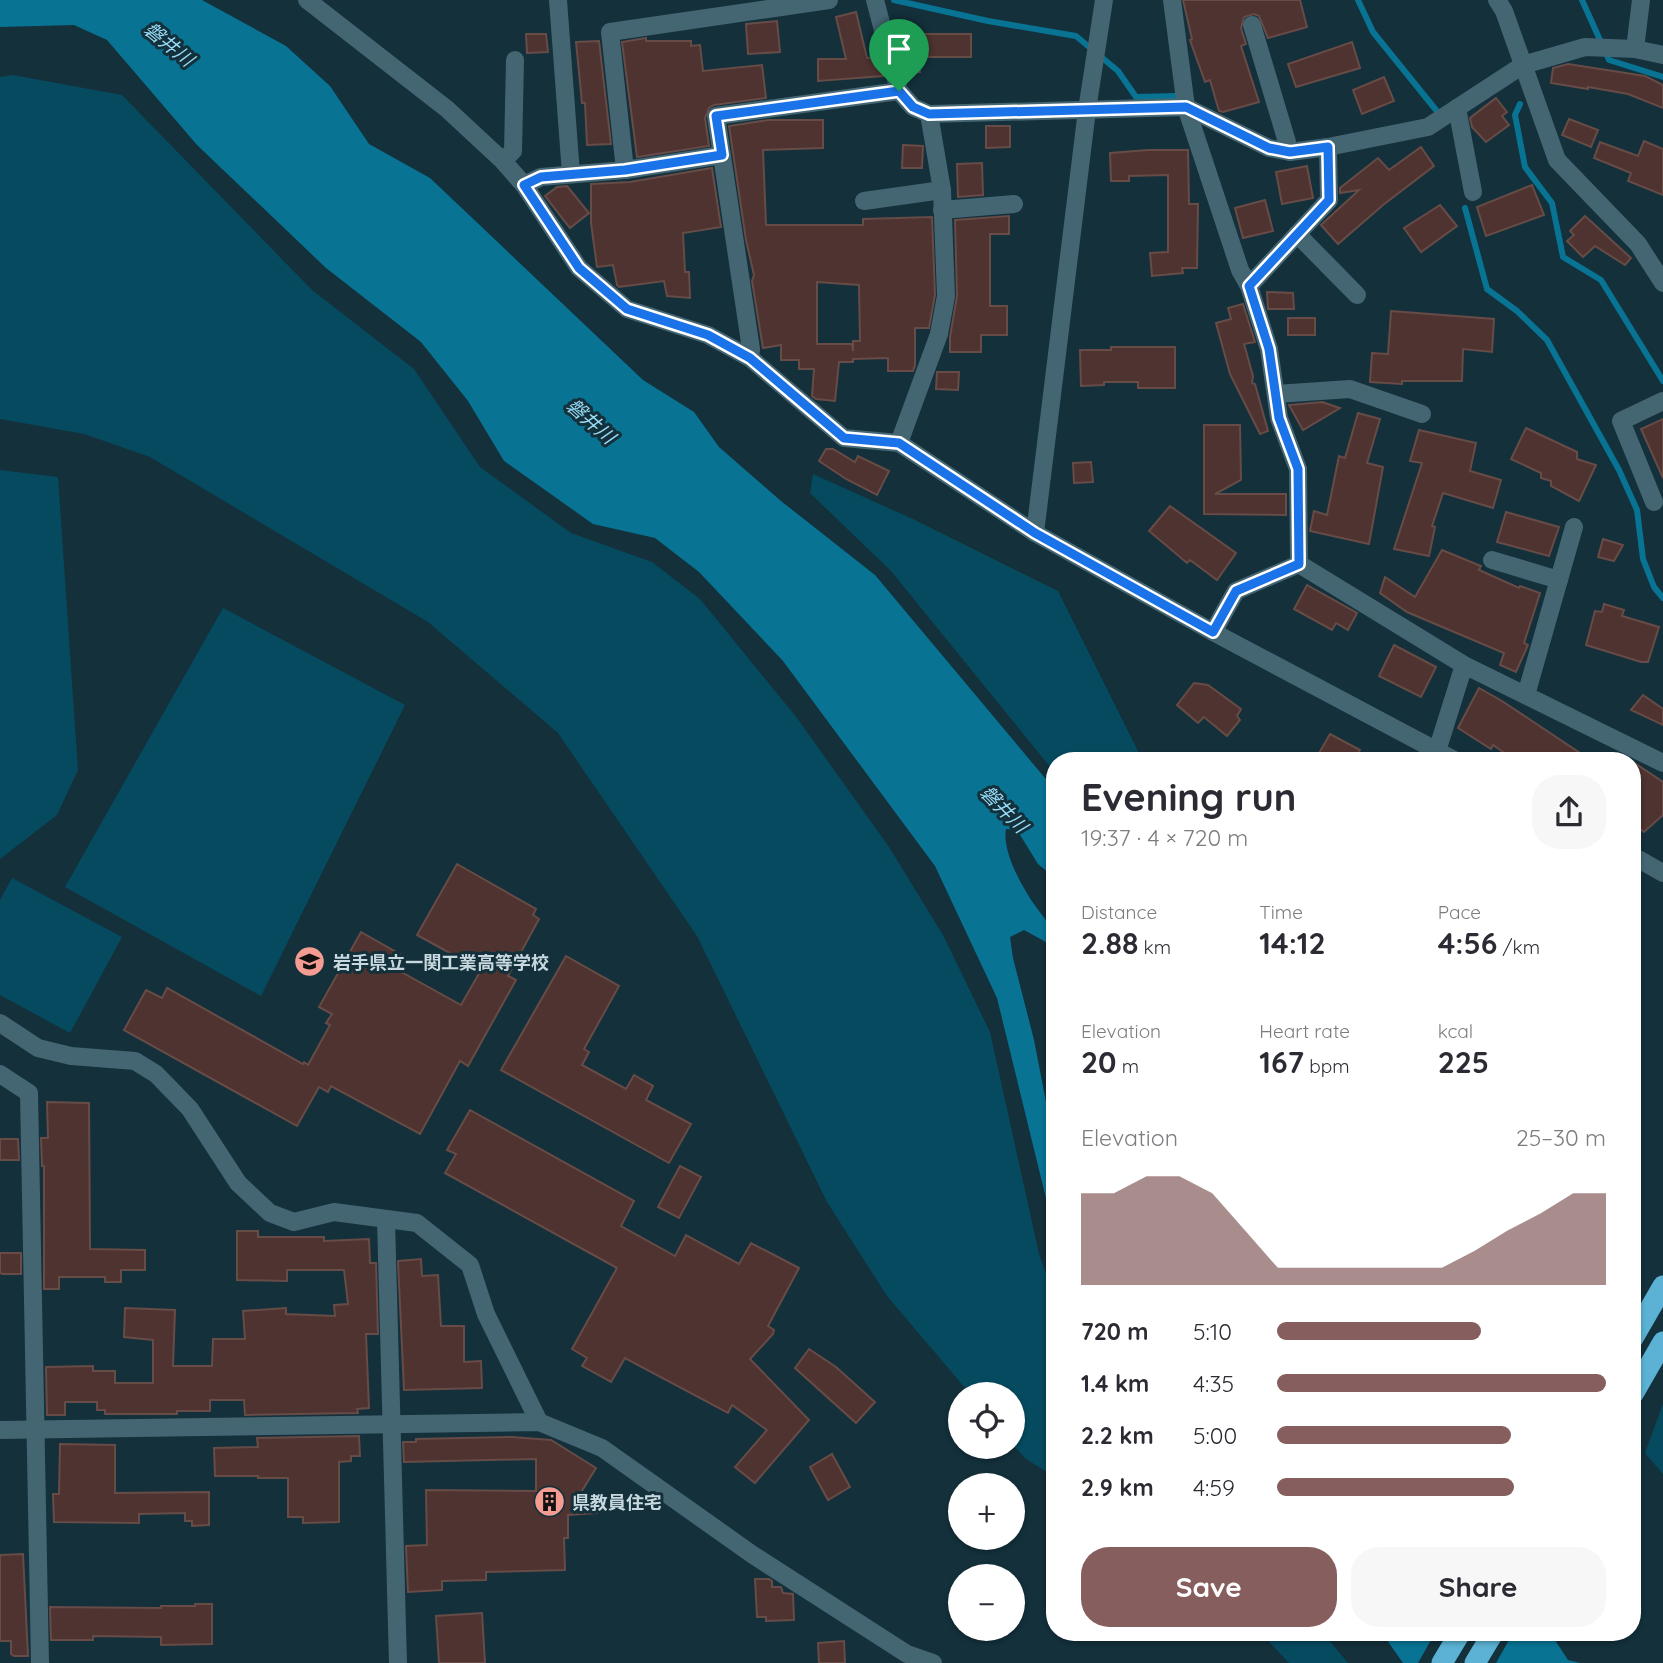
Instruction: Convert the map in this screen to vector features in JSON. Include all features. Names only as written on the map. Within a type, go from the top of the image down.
[{"type":"highway","points":[[1641,1324],[1663,1286]]},
{"type":"highway","points":[[1641,1380],[1663,1342]]},
{"type":"highway","points":[[1442,1663],[1455,1641]]},
{"type":"highway","points":[[1475,1663],[1488,1641]]},
{"type":"street","points":[[307,0],[447,109],[502,161],[524,185],[579,268],[627,309],[708,335],[750,358],[844,438],[899,443],[1035,533],[1213,632],[1437,751],[1464,665]]},
{"type":"street","points":[[558,0],[572,174]]},
{"type":"street","points":[[625,170],[610,32],[830,0]]},
{"type":"street","points":[[875,0],[899,91],[913,107],[929,114],[1186,107],[1269,148],[1290,152],[1428,127],[1523,65],[1585,47],[1635,49],[1663,55]]},
{"type":"street","points":[[1035,533],[1087,110],[1104,0]]},
{"type":"street","points":[[1172,0],[1186,107],[1269,349],[1279,418],[1298,469],[1299,564]]},
{"type":"street","points":[[1497,0],[1504,11],[1557,160],[1638,244],[1663,283]]},
{"type":"street","points":[[1635,49],[1641,0]]},
{"type":"street","points":[[1252,25],[1290,152]]},
{"type":"street","points":[[502,161],[513,151],[514,60]]},
{"type":"street","points":[[750,358],[751,349],[716,116],[899,91]]},
{"type":"street","points":[[1457,108],[1473,192]]},
{"type":"street","points":[[899,443],[939,334],[946,296],[942,190],[929,114]]},
{"type":"street","points":[[1249,286],[1329,200],[1328,147]]},
{"type":"street","points":[[524,185],[541,177],[625,170],[722,155]]},
{"type":"street","points":[[864,201],[942,190]]},
{"type":"street","points":[[943,210],[1014,204]]},
{"type":"street","points":[[1297,234],[1357,295]]},
{"type":"street","points":[[1276,394],[1350,389],[1422,414]]},
{"type":"street","points":[[1654,502],[1621,421],[1663,401]]},
{"type":"street","points":[[1526,695],[1574,527]]},
{"type":"street","points":[[1492,560],[1559,580]]},
{"type":"street","points":[[1213,632],[1236,591],[1299,564]]},
{"type":"street","points":[[1299,564],[1464,665],[1641,752]]},
{"type":"street","points":[[1641,752],[1663,763]]},
{"type":"street","points":[[1641,861],[1663,873]]},
{"type":"street","points":[[0,1023],[38,1048],[71,1056],[135,1061],[156,1074],[190,1109],[238,1183],[270,1213],[294,1222],[334,1212],[416,1223],[470,1265],[485,1314],[539,1422]]},
{"type":"street","points":[[0,1074],[29,1093],[40,1663]]},
{"type":"street","points":[[386,1220],[398,1663]]},
{"type":"street","points":[[0,1430],[539,1422],[602,1448],[764,1562],[907,1654],[933,1663]]},
{"type":"shaded area","points":[[13,75],[122,95],[312,290],[414,369],[480,467],[571,533],[652,562],[700,599],[797,718],[889,847],[943,935],[990,1032],[1039,1254],[1046,1273],[1046,1471],[1025,1458],[1025,1382],[960,1382],[887,1296],[827,1202],[697,936],[558,733],[428,622],[150,457],[84,434],[0,419],[0,77]]},
{"type":"shaded area","points":[[0,470],[58,477],[78,770],[57,815],[0,859]]},
{"type":"shaded area","points":[[813,474],[915,520],[1058,591],[1138,752],[1046,752],[1046,762],[891,571],[810,493]]},
{"type":"shaded area","points":[[223,608],[405,705],[261,996],[65,887]]},
{"type":"shaded area","points":[[12,878],[122,937],[70,1033],[0,995],[0,900]]},
{"type":"shaded area","points":[[1663,1404],[1663,1474],[1645,1453]]},
{"type":"shaded area","points":[[1268,1641],[1330,1641],[1348,1663],[1289,1663]]},
{"type":"water","name":"磐井川","points":[[0,0],[202,0],[286,46],[330,86],[369,144],[430,178],[643,380],[694,412],[719,447],[781,501],[875,575],[1046,779],[1046,871],[1038,864],[1017,830],[1006,829],[1006,838],[1018,878],[1046,921],[1046,942],[1024,930],[1010,937],[1046,1102],[1046,1198],[997,998],[935,866],[783,661],[699,572],[655,538],[593,524],[504,461],[468,401],[421,342],[326,268],[197,145],[107,40],[74,25],[0,27]]},
{"type":"water","points":[[1388,1641],[1556,1641],[1568,1660],[1580,1663],[1403,1663]]},
{"type":"pier","points":[[1430,1641],[1508,1641],[1496,1663],[1418,1663]]},
{"type":"building","points":[[1183,0],[1300,0],[1307,27],[1268,38],[1259,16],[1254,14],[1244,17],[1241,28],[1246,44],[1241,46],[1259,102],[1219,111],[1210,80],[1205,82],[1190,40],[1192,39]]},
{"type":"building","points":[[856,12],[867,58],[878,57],[883,76],[818,81],[818,59],[846,59],[836,17]]},
{"type":"building","points":[[777,21],[780,52],[748,54],[746,24]]},
{"type":"building","points":[[526,34],[546,34],[548,52],[527,53]]},
{"type":"building","points":[[897,34],[971,34],[971,57],[918,57],[920,72],[906,74]]},
{"type":"building","points":[[646,38],[646,41],[691,41],[691,46],[700,45],[703,71],[762,65],[766,98],[709,108],[705,118],[709,146],[637,157],[622,42]]},
{"type":"building","points":[[599,41],[611,144],[587,145],[585,103],[582,103],[576,42]]},
{"type":"building","points":[[1352,42],[1360,68],[1296,87],[1288,64]]},
{"type":"building","points":[[1568,64],[1645,76],[1663,85],[1663,108],[1628,94],[1551,83],[1553,68]]},
{"type":"building","points":[[1384,77],[1394,101],[1362,114],[1353,90]]},
{"type":"building","points":[[1496,98],[1507,112],[1502,116],[1509,125],[1486,142],[1472,127],[1470,118]]},
{"type":"building","points":[[1569,119],[1598,130],[1591,147],[1562,135]]},
{"type":"building","points":[[768,120],[823,120],[823,148],[763,150],[766,225],[863,225],[863,219],[932,217],[935,295],[929,328],[915,328],[913,371],[888,371],[888,358],[839,362],[835,401],[816,399],[812,396],[814,369],[799,369],[799,360],[781,360],[781,345],[763,348],[752,281],[754,275],[729,126]],"holes":[[[817,282],[859,285],[860,341],[853,341],[853,351],[852,344],[817,344]]]},
{"type":"building","points":[[986,126],[1010,126],[1010,147],[986,148]]},
{"type":"building","points":[[1644,141],[1663,149],[1663,195],[1628,181],[1631,173],[1594,158],[1600,142],[1638,156]]},
{"type":"building","points":[[903,145],[923,146],[922,168],[902,168]]},
{"type":"building","points":[[1421,147],[1434,166],[1338,244],[1321,225],[1359,190],[1340,193],[1340,188],[1378,158],[1389,170]]},
{"type":"building","points":[[1188,150],[1189,204],[1198,204],[1197,268],[1182,268],[1183,273],[1152,276],[1150,253],[1168,252],[1168,175],[1129,176],[1129,181],[1111,181],[1110,153]]},
{"type":"building","points":[[982,163],[983,195],[958,197],[957,164]]},
{"type":"building","points":[[1307,166],[1313,198],[1282,204],[1276,172]]},
{"type":"building","points":[[712,168],[721,227],[683,233],[685,272],[689,272],[690,298],[667,296],[664,281],[619,287],[613,265],[597,267],[591,223],[591,184],[630,182]]},
{"type":"building","points":[[1532,185],[1544,215],[1486,236],[1477,207]]},
{"type":"building","points":[[567,186],[589,213],[570,228],[545,196],[557,187]]},
{"type":"building","points":[[1265,200],[1273,231],[1243,238],[1235,208]]},
{"type":"building","points":[[1440,205],[1457,226],[1421,252],[1404,228]]},
{"type":"building","points":[[1009,216],[1009,234],[990,234],[990,306],[1007,306],[1007,335],[981,335],[981,352],[950,352],[957,296],[955,220]]},
{"type":"building","points":[[1585,216],[1631,258],[1625,265],[1595,246],[1583,257],[1567,241],[1574,235],[1570,231]]},
{"type":"building","points":[[1267,292],[1293,293],[1294,309],[1268,309]]},
{"type":"building","points":[[1243,304],[1255,342],[1244,344],[1253,376],[1252,383],[1255,384],[1268,431],[1260,434],[1230,374],[1216,323],[1231,319],[1228,308]]},
{"type":"building","points":[[1391,311],[1494,319],[1492,352],[1463,349],[1462,381],[1402,381],[1402,384],[1370,382],[1372,353],[1388,354]]},
{"type":"building","points":[[1288,318],[1315,318],[1315,335],[1288,335]]},
{"type":"building","points":[[1111,347],[1175,347],[1175,388],[1138,388],[1138,382],[1104,382],[1104,385],[1081,386],[1080,350],[1111,350]]},
{"type":"building","points":[[937,372],[959,372],[958,390],[936,389]]},
{"type":"building","points":[[1322,402],[1340,408],[1303,430],[1289,405]]},
{"type":"building","points":[[1358,413],[1380,419],[1367,463],[1383,467],[1369,544],[1310,531],[1314,511],[1327,515],[1339,456],[1345,458]]},
{"type":"building","points":[[1663,419],[1663,478],[1641,429]]},
{"type":"building","points":[[1204,425],[1240,425],[1241,480],[1215,494],[1286,494],[1286,515],[1204,514]]},
{"type":"building","points":[[1526,428],[1577,452],[1577,459],[1596,465],[1579,501],[1551,486],[1551,481],[1541,478],[1541,473],[1511,459]]},
{"type":"building","points":[[1419,430],[1476,443],[1470,471],[1501,480],[1493,508],[1443,493],[1432,526],[1435,527],[1429,556],[1394,549],[1422,463],[1410,461]]},
{"type":"building","points":[[826,449],[833,449],[855,462],[858,456],[889,471],[877,495],[819,461]]},
{"type":"building","points":[[1091,462],[1093,482],[1074,483],[1073,463]]},
{"type":"building","points":[[1170,506],[1236,553],[1217,580],[1190,560],[1187,563],[1149,531]]},
{"type":"building","points":[[1506,512],[1559,527],[1549,556],[1497,542]]},
{"type":"building","points":[[1603,539],[1623,545],[1614,561],[1598,557]]},
{"type":"building","points":[[1442,550],[1481,566],[1479,570],[1519,588],[1520,586],[1540,593],[1524,643],[1528,645],[1516,672],[1500,665],[1504,653],[1407,612],[1380,593],[1385,577],[1415,597]]},
{"type":"building","points":[[1307,585],[1357,613],[1348,630],[1336,623],[1332,630],[1294,609]]},
{"type":"building","points":[[1604,604],[1624,610],[1622,616],[1659,627],[1648,662],[1586,645],[1595,611],[1602,612]]},
{"type":"building","points":[[1394,645],[1436,667],[1421,697],[1379,676]]},
{"type":"building","points":[[1194,683],[1208,685],[1241,709],[1237,716],[1240,720],[1227,736],[1204,717],[1198,723],[1177,705]]},
{"type":"building","points":[[1479,688],[1578,752],[1503,752],[1493,745],[1491,749],[1458,728]]},
{"type":"building","points":[[1643,695],[1663,709],[1663,725],[1631,710]]},
{"type":"building","points":[[1330,734],[1360,750],[1359,752],[1320,752]]},
{"type":"building","points":[[1641,767],[1663,782],[1663,815],[1644,832],[1641,830]]},
{"type":"building","points":[[457,864],[536,909],[533,915],[539,919],[508,976],[516,980],[468,1066],[460,1061],[420,1134],[331,1086],[328,1092],[319,1087],[297,1126],[124,1030],[146,990],[162,998],[167,988],[308,1065],[330,1025],[326,1023],[332,1014],[319,1007],[361,932],[403,956],[396,969],[461,1005],[481,970],[417,935]]},
{"type":"building","points":[[566,956],[619,986],[584,1049],[589,1052],[582,1065],[626,1089],[634,1075],[653,1086],[646,1100],[691,1124],[669,1163],[501,1070]]},
{"type":"building","points":[[47,1102],[89,1103],[90,1249],[145,1250],[145,1270],[121,1270],[121,1282],[105,1282],[105,1277],[59,1277],[59,1289],[44,1289],[44,1166],[41,1138],[48,1138]]},
{"type":"building","points":[[470,1110],[634,1201],[621,1226],[675,1256],[686,1235],[739,1264],[751,1243],[799,1268],[768,1326],[774,1330],[773,1334],[750,1359],[809,1420],[755,1483],[735,1467],[767,1430],[732,1405],[728,1413],[625,1358],[611,1382],[582,1366],[587,1358],[572,1349],[617,1268],[445,1173],[456,1154],[447,1150]]},
{"type":"building","points":[[0,1139],[18,1139],[19,1160],[0,1160]]},
{"type":"building","points":[[680,1166],[701,1177],[679,1218],[658,1207]]},
{"type":"building","points":[[237,1231],[258,1231],[258,1237],[324,1237],[324,1241],[369,1239],[370,1263],[376,1263],[378,1334],[366,1334],[369,1408],[357,1409],[358,1413],[245,1415],[244,1400],[210,1400],[210,1411],[105,1414],[105,1410],[97,1410],[97,1402],[65,1402],[65,1415],[47,1415],[46,1367],[93,1366],[93,1371],[115,1371],[115,1383],[153,1383],[153,1340],[124,1337],[125,1308],[175,1310],[173,1366],[212,1366],[213,1339],[245,1339],[243,1311],[286,1308],[286,1314],[335,1316],[334,1305],[348,1304],[344,1270],[287,1270],[287,1281],[237,1280]]},
{"type":"building","points":[[0,1253],[21,1253],[21,1274],[0,1272]]},
{"type":"building","points":[[421,1259],[422,1276],[438,1275],[441,1326],[464,1326],[464,1362],[481,1361],[482,1388],[404,1390],[398,1261]]},
{"type":"building","points":[[809,1349],[836,1367],[875,1402],[856,1423],[795,1368]]},
{"type":"building","points":[[359,1436],[360,1456],[351,1456],[351,1461],[339,1462],[339,1522],[303,1523],[303,1517],[288,1517],[288,1478],[215,1476],[214,1448],[258,1447],[257,1438]]},
{"type":"building","points":[[512,1437],[551,1440],[596,1468],[580,1494],[596,1494],[597,1513],[568,1515],[568,1538],[564,1538],[565,1570],[486,1572],[486,1580],[442,1581],[442,1590],[408,1592],[406,1546],[427,1545],[426,1490],[536,1491],[536,1459],[404,1462],[403,1442],[416,1442],[416,1439]]},
{"type":"building","points":[[60,1444],[115,1445],[115,1493],[209,1492],[209,1525],[192,1526],[192,1521],[185,1521],[185,1513],[139,1514],[139,1523],[54,1522],[53,1494],[59,1494]]},
{"type":"building","points":[[832,1454],[850,1487],[828,1500],[810,1467]]},
{"type":"building","points":[[23,1554],[28,1656],[14,1656],[11,1654],[11,1641],[0,1641],[0,1555]]},
{"type":"building","points":[[755,1579],[769,1579],[772,1581],[772,1587],[781,1587],[783,1593],[793,1594],[794,1620],[766,1621],[766,1617],[757,1617]]},
{"type":"building","points":[[212,1604],[212,1644],[161,1645],[161,1637],[93,1636],[93,1640],[51,1640],[50,1607],[161,1608]]},
{"type":"building","points":[[482,1613],[485,1663],[439,1663],[436,1616]]},
{"type":"building","points":[[844,1641],[845,1663],[819,1663],[818,1643]]},
{"type":"waterway","points":[[894,0],[988,21],[1076,36],[1118,71],[1136,97],[1176,96]]},
{"type":"waterway","points":[[1358,0],[1373,32],[1436,110]]},
{"type":"waterway","points":[[1582,0],[1609,60],[1663,77]]},
{"type":"waterway","points":[[1520,104],[1515,115],[1525,167],[1552,203],[1563,257],[1601,280],[1663,381]]},
{"type":"waterway","points":[[1465,208],[1487,289],[1517,311],[1547,340],[1619,470],[1637,510],[1643,559],[1654,587],[1663,598]]},
{"type":"place","name":"岩手県立一関工業高等学校","points":[[310,962]]},
{"type":"place","name":"県教員住宅","points":[[549,1502]]},
{"type":"route","points":[[899,91],[913,107],[929,114],[1186,107],[1269,148],[1290,152],[1328,147],[1329,200],[1249,286],[1269,349],[1279,418],[1298,469],[1299,564],[1236,591],[1213,632],[1035,533],[899,443],[844,438],[750,358],[708,335],[627,309],[579,268],[524,185],[541,177],[625,170],[722,155],[716,116],[899,91]]}]
